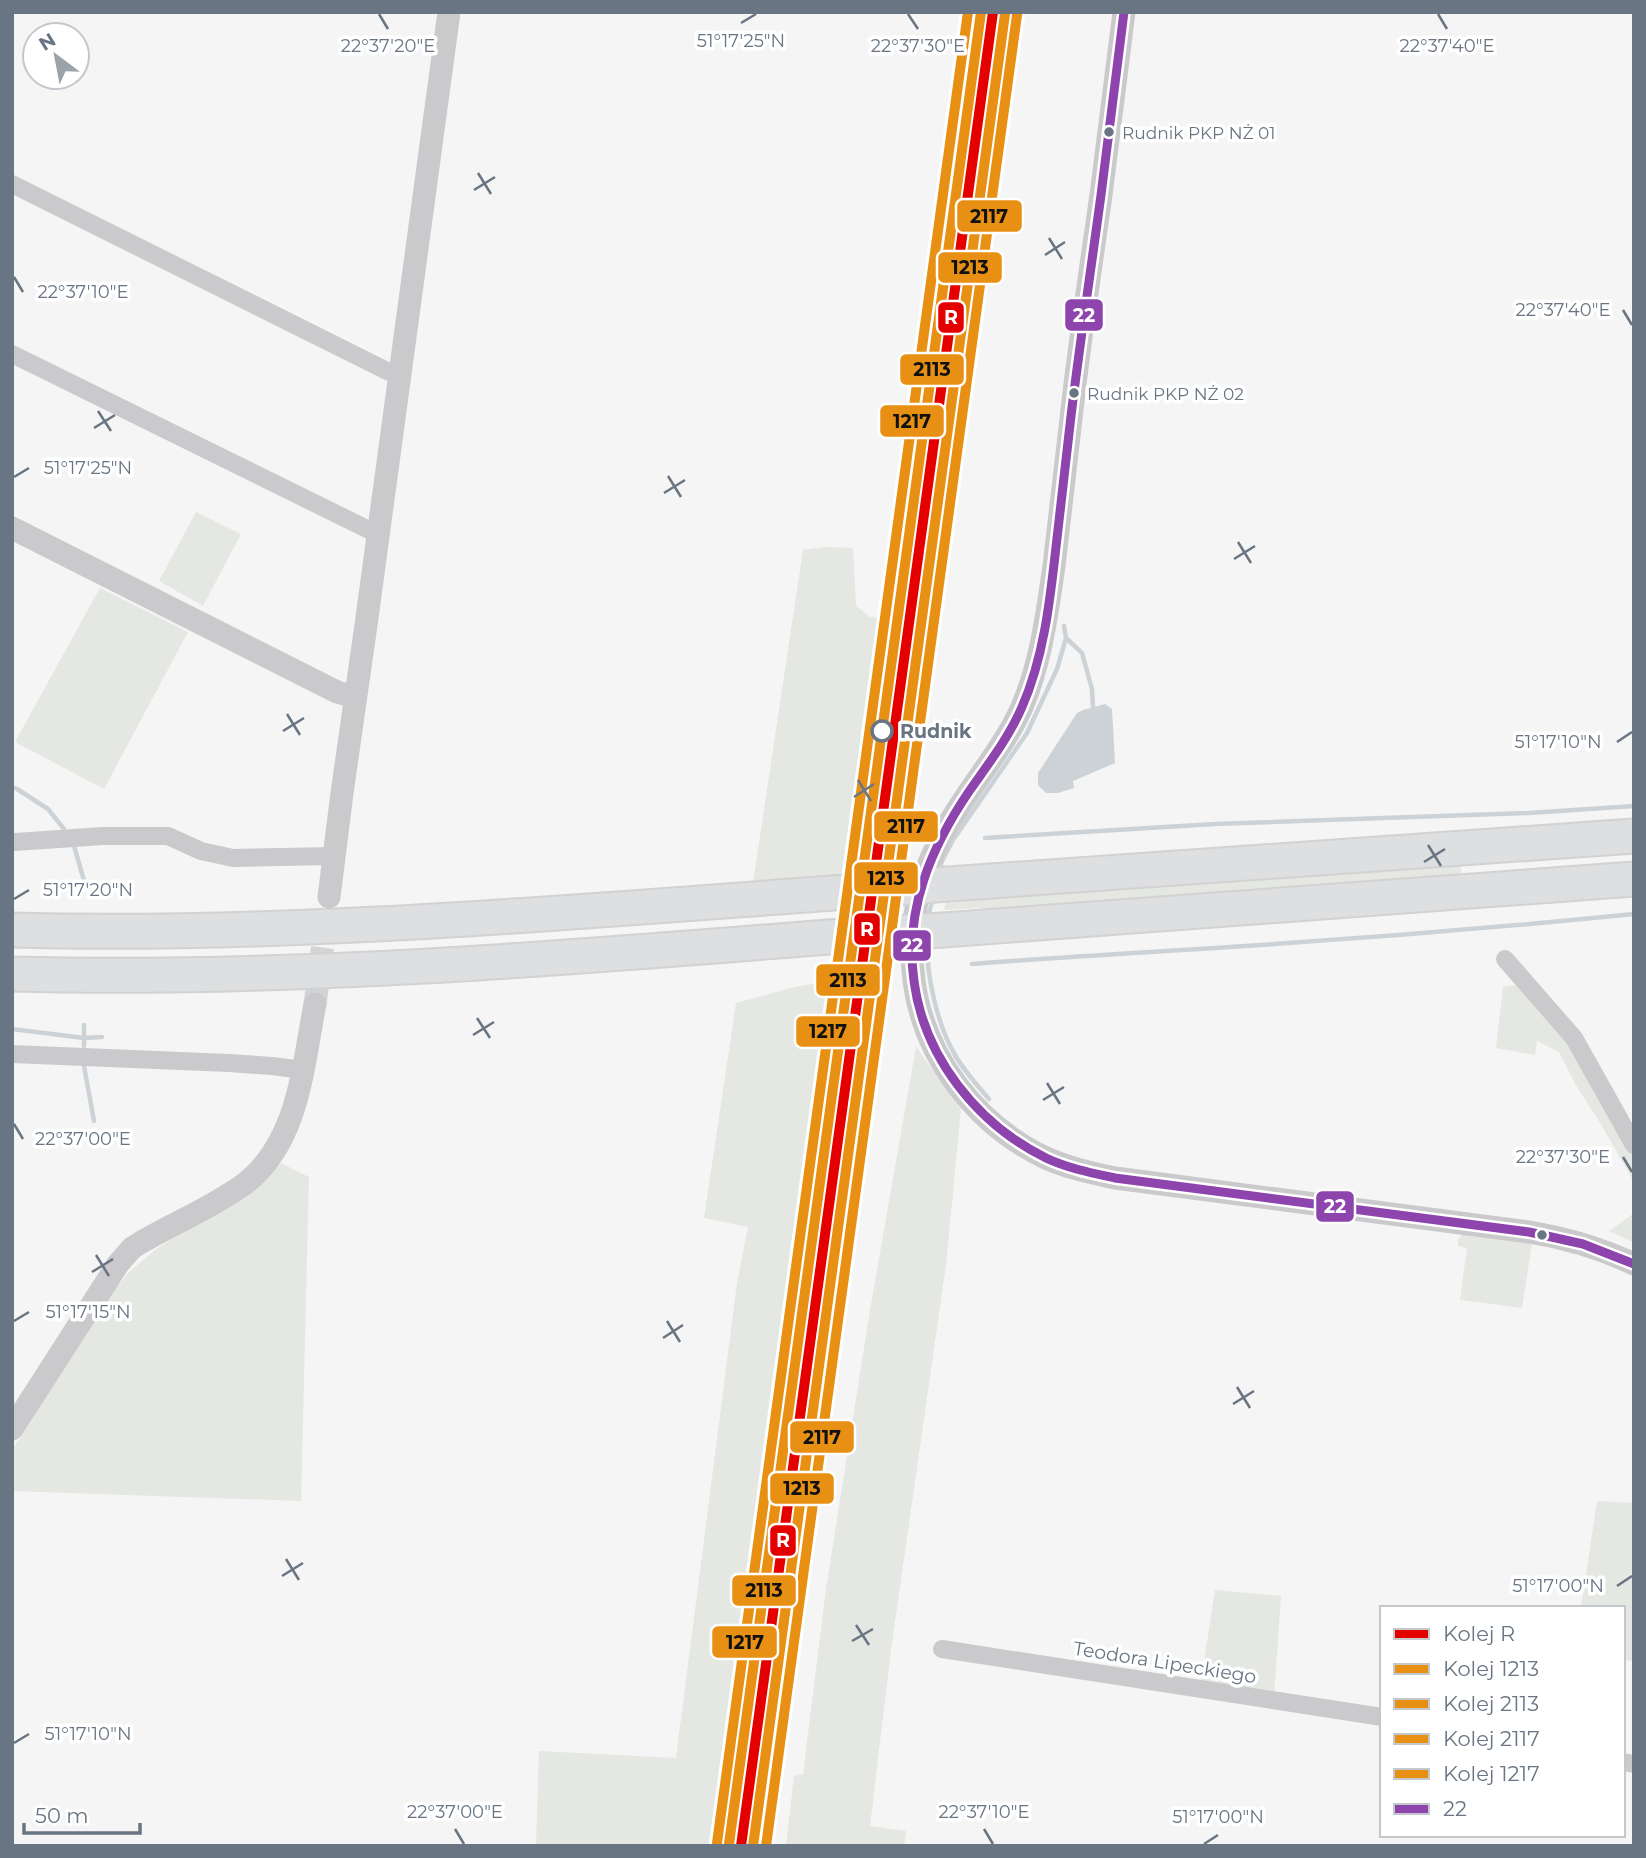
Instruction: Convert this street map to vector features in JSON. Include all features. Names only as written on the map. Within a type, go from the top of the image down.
[{"type":"highway","points":[[12,930],[166,931],[449,920],[1634,836]]},
{"type":"highway","points":[[12,974],[187,975],[316,971],[612,954],[1634,879]]},
{"type":"street","points":[[329,897],[449,12]]},
{"type":"street","points":[[1124,12],[1049,604],[1039,657],[1021,710],[936,846],[922,879],[916,905],[912,957],[914,980],[920,1010],[931,1041],[940,1059],[971,1102],[992,1123],[1024,1145],[1057,1162],[1115,1178],[1529,1232],[1584,1244],[1634,1264]]},
{"type":"street","points":[[12,184],[399,375]]},
{"type":"street","points":[[12,354],[379,533]]},
{"type":"street","points":[[12,528],[337,692],[355,697]]},
{"type":"street","points":[[15,842],[103,836],[168,836],[201,851],[233,858],[334,856]]},
{"type":"street","points":[[1505,959],[1574,1038],[1634,1145]]},
{"type":"street","points":[[12,1429],[125,1255],[140,1242],[235,1190],[261,1168],[278,1145],[296,1100],[315,1004]]},
{"type":"street","points":[[12,1054],[229,1063],[303,1070]]},
{"type":"street","name":"Teodora Lipeckiego","points":[[942,1650],[1380,1717]]},
{"type":"shaded area","points":[[196,512],[241,534],[203,606],[159,581]]},
{"type":"shaded area","points":[[853,548],[856,606],[870,617],[894,619],[862,873],[753,883],[803,550]]},
{"type":"shaded area","points":[[100,588],[188,632],[104,789],[15,742]]},
{"type":"shaded area","points":[[1105,704],[1112,709],[1115,763],[1073,781],[1074,788],[1058,793],[1046,793],[1038,785],[1038,773],[1077,713]]},
{"type":"shaded area","points":[[1460,857],[1462,882],[1009,914],[979,908],[944,910],[946,903],[980,900],[1006,891]]},
{"type":"shaded area","points":[[853,977],[731,1846],[536,1846],[539,1751],[676,1758],[737,1283],[748,1227],[704,1218],[736,1003],[795,987]]},
{"type":"shaded area","points":[[1517,985],[1568,1040],[1634,1155],[1634,1182],[1559,1052],[1537,1041],[1535,1055],[1496,1048],[1503,987]]},
{"type":"shaded area","points":[[916,1047],[961,1109],[946,1265],[891,1650],[870,1826],[906,1831],[904,1846],[786,1846],[794,1776],[803,1774],[826,1589],[870,1310]]},
{"type":"shaded area","points":[[281,1163],[309,1177],[301,1501],[12,1491],[12,1450],[115,1289],[129,1272],[155,1250],[266,1178]]},
{"type":"shaded area","points":[[1634,1213],[1634,1243],[1609,1231]]},
{"type":"shaded area","points":[[1462,1234],[1532,1243],[1522,1308],[1460,1300],[1467,1248],[1458,1246]]},
{"type":"shaded area","points":[[1597,1501],[1634,1503],[1634,1661],[1625,1660],[1625,1606],[1581,1606]]},
{"type":"shaded area","points":[[1215,1590],[1281,1596],[1274,1697],[1201,1681]]},
{"type":"waterway","points":[[1064,626],[1066,638],[1082,653],[1092,689],[1093,707]]},
{"type":"waterway","points":[[939,873],[953,840],[1027,733],[1057,669],[1066,638]]},
{"type":"waterway","points":[[12,787],[48,809],[64,829]]},
{"type":"waterway","points":[[985,838],[1215,824],[1529,813],[1634,806]]},
{"type":"waterway","points":[[74,846],[85,884]]},
{"type":"waterway","points":[[927,920],[933,898]]},
{"type":"waterway","points":[[972,964],[1364,938],[1634,914]]},
{"type":"waterway","points":[[927,943],[931,986],[943,1029],[959,1061],[989,1099]]},
{"type":"waterway","points":[[84,1025],[84,1046]]},
{"type":"waterway","points":[[12,1029],[84,1038],[102,1037]]},
{"type":"waterway","points":[[84,1066],[94,1121]]},
{"type":"tunnel","points":[[315,1004],[327,914]]},
{"type":"rail line","name":"1217","points":[[717,1843],[968,12]]},
{"type":"rail line","name":"2113","points":[[729,1844],[981,12]]},
{"type":"rail line","name":"R","points":[[741,1846],[993,12]]},
{"type":"rail line","name":"1213","points":[[753,1846],[1005,14]]},
{"type":"rail line","name":"2117","points":[[766,1846],[1017,15]]},
{"type":"transit line","name":"22","points":[[1124,12],[1045,628],[1030,688],[1017,718],[943,834],[917,904],[913,929],[914,981],[929,1036],[958,1085],[977,1107],[1021,1144],[1062,1165],[1115,1178],[1529,1232],[1583,1244],[1634,1264]]},
{"type":"place","name":"Rudnik PKP NŻ 01","points":[[1109,132]]},
{"type":"place","name":"Rudnik PKP NŻ 02","points":[[1074,393]]},
{"type":"place","name":"Rudnik","points":[[882,731]]}]
